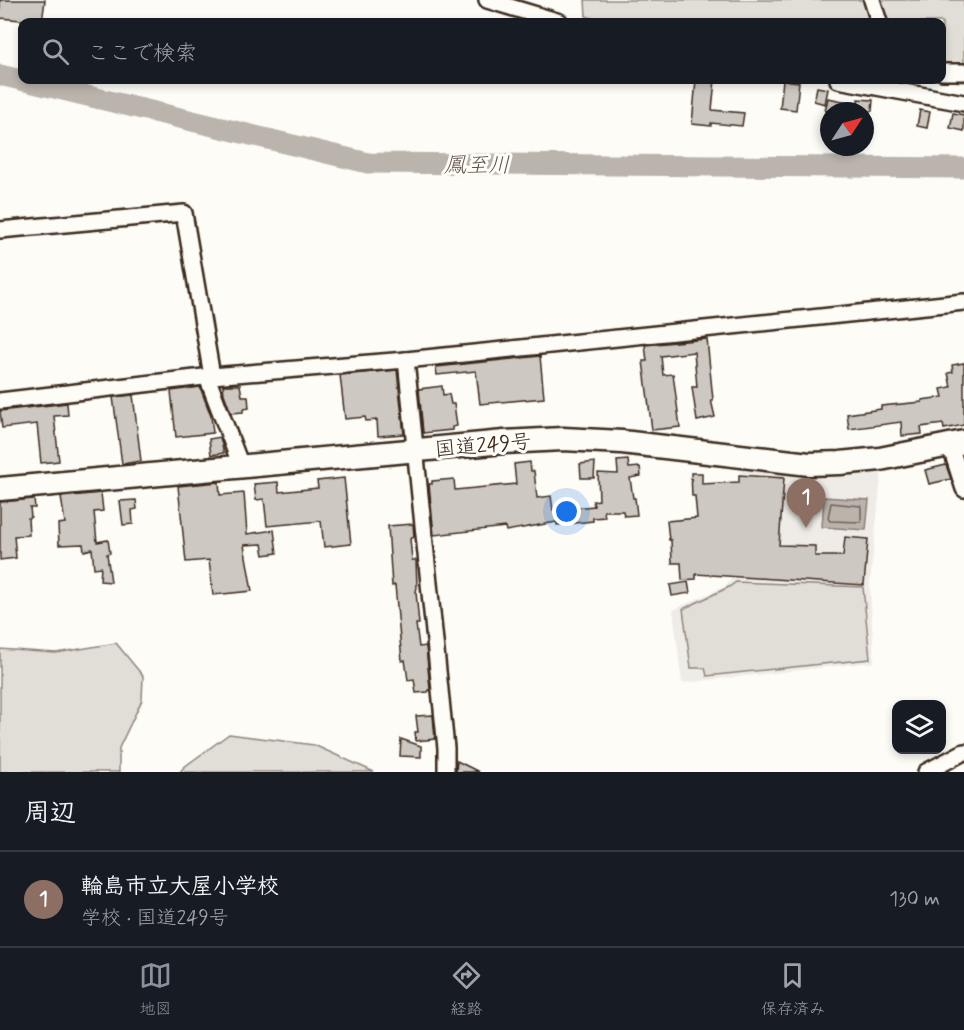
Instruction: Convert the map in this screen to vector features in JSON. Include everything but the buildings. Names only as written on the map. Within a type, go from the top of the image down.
[{"type":"highway","name":"国道249号","points":[[0,489],[415,450],[563,439],[622,442],[809,464],[880,459],[957,443]]},
{"type":"street","points":[[487,0],[547,18]]},
{"type":"street","points":[[872,0],[878,18]]},
{"type":"street","points":[[946,72],[964,72]]},
{"type":"street","points":[[860,84],[964,103]]},
{"type":"street","points":[[0,230],[184,213],[209,377],[241,466]]},
{"type":"street","points":[[0,401],[209,377],[406,360],[964,302]]},
{"type":"street","points":[[406,360],[446,748],[446,772]]},
{"type":"street","points":[[957,443],[964,489]]},
{"type":"street","points":[[926,772],[964,752]]},
{"type":"shaded area","points":[[585,0],[964,0],[964,82],[946,81],[946,18],[592,18],[586,16]]},
{"type":"shaded area","points":[[741,467],[847,477],[882,469],[870,583],[874,662],[682,683],[673,610],[725,586],[731,580]]},
{"type":"shaded area","points":[[736,582],[863,587],[870,659],[707,676],[705,668],[691,668],[683,609]]},
{"type":"shaded area","points":[[116,643],[143,676],[142,700],[119,748],[119,772],[0,772],[0,649],[56,653]]},
{"type":"shaded area","points":[[229,734],[314,745],[374,772],[180,772]]},
{"type":"water","points":[[824,497],[869,500],[866,530],[822,527]]},
{"type":"waterway","name":"鳳至川","points":[[0,75],[18,79]]},
{"type":"waterway","name":"鳳至川","points":[[38,84],[368,163],[964,168]]},
{"type":"place","name":"輪島市立大屋小学校","points":[[806,528]]}]
